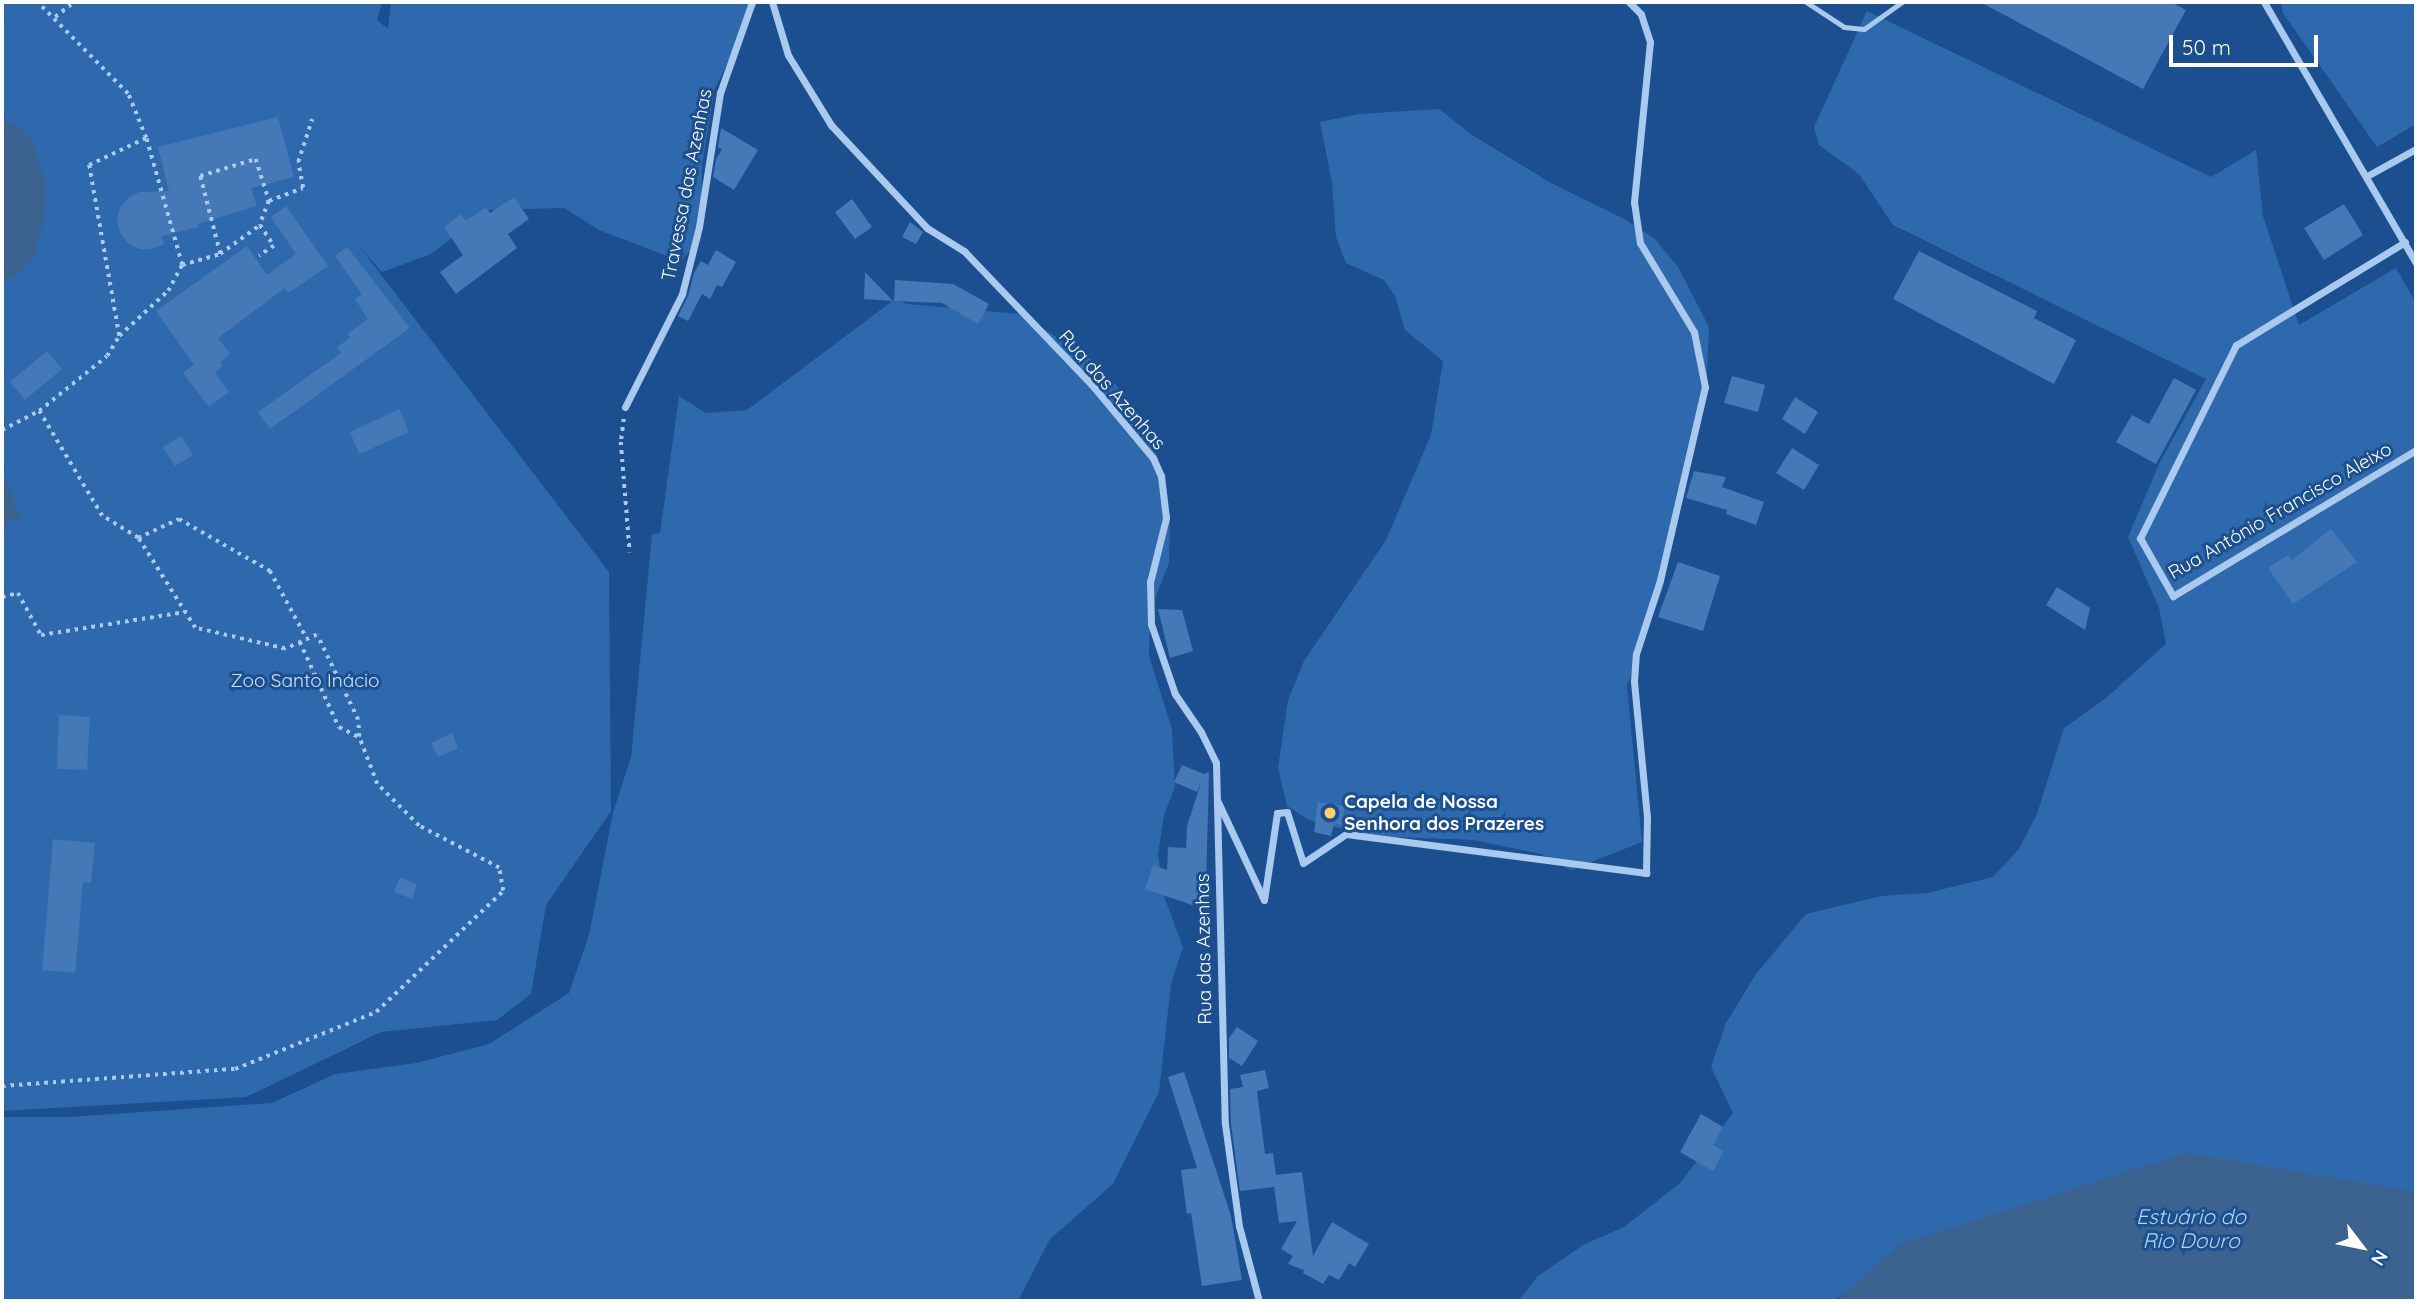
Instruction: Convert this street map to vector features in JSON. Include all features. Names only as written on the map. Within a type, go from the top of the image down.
[{"type":"street","name":"Travessa das Azenhas","points":[[625,407],[682,294],[699,227],[720,93],[752,2]]},
{"type":"street","name":"Rua das Azenhas","points":[[772,2],[788,55],[831,125],[928,228],[964,251],[1092,385],[1153,458],[1161,476],[1166,518],[1150,582],[1151,624],[1175,694],[1201,732],[1216,762],[1225,1124],[1239,1226],[1259,1301]]},
{"type":"street","points":[[1218,802],[1264,901],[1277,813],[1287,811],[1303,863],[1346,834],[1646,873],[1647,817],[1634,681],[1636,654],[1660,580],[1705,387],[1694,332],[1640,243],[1634,202],[1650,42],[1640,14],[1629,2]]},
{"type":"street","points":[[2264,2],[2416,263]]},
{"type":"street","points":[[2367,176],[2416,149]]},
{"type":"street","name":"Rua António Francisco Aleixo","points":[[2405,242],[2236,345],[2140,538],[2173,596],[2416,450]]},
{"type":"lane","points":[[1806,2],[1844,27],[1864,29],[1902,2]]},
{"type":"path","points":[[2,430],[39,411],[107,356],[119,336],[168,291],[182,265],[146,138],[128,94],[55,17],[37,2]]},
{"type":"path","points":[[55,17],[74,2]]},
{"type":"path","points":[[269,201],[303,188],[298,162],[312,119]]},
{"type":"path","points":[[119,336],[89,165],[146,138]]},
{"type":"path","points":[[182,265],[220,254],[260,225],[269,201],[256,159],[200,176],[220,254]]},
{"type":"path","points":[[259,256],[274,246],[260,225]]},
{"type":"path","points":[[625,407],[621,442],[630,553]]},
{"type":"path","points":[[2,1086],[234,1069],[376,1012],[503,891],[499,868],[419,826],[377,784],[359,737],[358,720],[317,635],[285,649],[195,628],[138,538],[102,516],[39,411]]},
{"type":"path","points":[[138,538],[179,519],[270,571],[307,639]]},
{"type":"path","points":[[2,597],[18,593],[41,635],[185,612]]},
{"type":"path","points":[[300,642],[339,727],[359,737]]},
{"type":"green space","name":"Zoo Santo Inácio","points":[[2,2],[382,2],[377,20],[388,29],[391,2],[758,2],[715,88],[702,165],[701,241],[680,261],[599,230],[564,208],[488,210],[431,254],[382,272],[359,246],[609,572],[611,811],[546,905],[531,994],[497,1020],[381,1032],[246,1097],[2,1111]]},
{"type":"green space","points":[[2281,2],[2416,2],[2416,124],[2377,147],[2283,13]]},
{"type":"green space","points":[[1867,11],[2211,177],[2256,150],[2263,216],[2299,325],[2396,268],[2416,303],[2416,1212],[2068,1218],[2036,1201],[1940,1236],[1886,1266],[1833,1301],[1518,1301],[1538,1276],[1583,1245],[1624,1227],[1680,1183],[1733,1113],[1711,1067],[1726,1023],[1756,974],[1806,914],[1881,896],[1927,893],[1993,877],[2019,849],[2037,814],[2064,728],[2106,698],[2166,644],[2159,608],[2128,537],[2160,462],[2206,379],[1893,225],[1859,174],[1819,145],[1814,127]]},
{"type":"green space","points":[[1439,109],[1472,135],[1551,183],[1624,219],[1654,238],[1678,267],[1709,327],[1706,396],[1662,591],[1627,686],[1642,842],[1571,870],[1541,854],[1473,840],[1368,836],[1309,820],[1287,806],[1278,768],[1288,700],[1304,661],[1386,540],[1431,435],[1443,361],[1405,330],[1395,296],[1384,280],[1346,263],[1336,237],[1332,183],[1320,122],[1359,114]]},
{"type":"green space","points":[[895,299],[907,304],[1020,314],[1097,363],[1128,399],[1147,431],[1163,472],[1170,520],[1169,563],[1150,611],[1149,656],[1172,729],[1175,787],[1164,815],[1158,855],[1165,899],[1183,947],[1171,984],[1159,1092],[1113,1184],[1050,1239],[1018,1301],[2,1301],[2,1117],[70,1117],[272,1103],[335,1074],[416,1063],[489,1044],[569,993],[589,935],[613,813],[631,757],[652,534],[660,533],[679,396],[706,413],[747,410]]},
{"type":"water","points":[[2,120],[13,123],[31,138],[46,185],[44,218],[35,254],[18,274],[2,282]]},
{"type":"water","points":[[2,469],[21,519],[2,523]]},
{"type":"water","name":"Estuário do Rio Douro","points":[[2186,1153],[2416,1192],[2416,1301],[1836,1301],[1901,1244]]},
{"type":"building","points":[[1980,2],[2171,2],[2186,10],[2143,89]]},
{"type":"building","points":[[278,117],[294,177],[251,188],[257,206],[198,224],[199,227],[162,236],[164,244],[152,249],[140,249],[128,243],[120,233],[117,220],[120,208],[128,198],[139,192],[169,191],[158,147]]},
{"type":"building","points":[[721,128],[758,150],[734,190],[713,177],[716,159],[722,149],[718,147]]},
{"type":"building","points":[[514,197],[529,219],[508,234],[517,248],[456,294],[440,272],[463,255],[444,227],[461,214],[466,221],[486,207],[490,213]]},
{"type":"building","points":[[852,199],[872,227],[855,239],[835,212]]},
{"type":"building","points":[[2344,204],[2363,235],[2324,260],[2304,228]]},
{"type":"building","points":[[286,206],[328,266],[288,293],[285,288],[218,338],[230,354],[220,362],[223,366],[215,372],[229,392],[209,407],[183,373],[194,365],[156,311],[247,246],[267,275],[296,254],[271,217]]},
{"type":"building","points":[[910,222],[923,232],[916,244],[902,237]]},
{"type":"building","points":[[347,247],[410,328],[270,429],[258,412],[341,353],[337,347],[350,338],[348,333],[368,319],[355,299],[362,294],[335,256]]},
{"type":"building","points":[[716,250],[736,262],[722,287],[717,285],[710,299],[702,294],[688,321],[678,316],[688,296],[694,273],[701,261],[708,265]]},
{"type":"building","points":[[1919,251],[2037,311],[2034,318],[2076,340],[2054,384],[1893,299]]},
{"type":"building","points":[[865,272],[893,301],[864,299]]},
{"type":"building","points":[[895,280],[953,284],[989,304],[978,324],[942,303],[894,301]]},
{"type":"building","points":[[47,351],[62,369],[25,400],[10,382]]},
{"type":"building","points":[[1732,376],[1765,385],[1758,412],[1724,403]]},
{"type":"building","points":[[2174,378],[2196,390],[2156,464],[2116,442],[2132,415],[2149,424]]},
{"type":"building","points":[[1795,397],[1818,412],[1805,434],[1782,419]]},
{"type":"building","points":[[399,409],[409,432],[359,454],[350,432]]},
{"type":"building","points":[[181,436],[193,455],[175,466],[163,447]]},
{"type":"building","points":[[1792,448],[1819,465],[1804,490],[1776,473]]},
{"type":"building","points":[[1694,471],[1726,477],[1722,487],[1764,502],[1756,525],[1726,514],[1727,510],[1686,498]]},
{"type":"building","points":[[2331,529],[2357,562],[2293,604],[2268,568],[2288,555],[2292,560]]},
{"type":"building","points":[[1678,562],[1720,576],[1703,631],[1658,617]]},
{"type":"building","points":[[2057,587],[2090,608],[2085,630],[2046,605]]},
{"type":"building","points":[[1158,609],[1182,610],[1193,651],[1170,658]]},
{"type":"building","points":[[59,715],[90,717],[87,770],[57,769]]},
{"type":"building","points":[[452,733],[458,748],[438,757],[431,743]]},
{"type":"building","points":[[1182,765],[1204,774],[1209,772],[1206,885],[1198,907],[1145,889],[1153,865],[1167,870],[1168,847],[1186,848],[1187,826],[1202,780],[1197,792],[1174,782]]},
{"type":"building","name":"Capela de Nossa Senhora dos Prazeres","points":[[1318,802],[1345,806],[1341,825],[1334,823],[1331,836],[1314,832]]},
{"type":"building","points":[[53,839],[95,843],[91,883],[83,882],[75,973],[42,970]]},
{"type":"building","points":[[400,877],[417,884],[412,899],[394,892]]},
{"type":"building","points":[[1237,1027],[1258,1041],[1242,1066],[1229,1058],[1229,1038]]},
{"type":"building","points":[[1265,1070],[1269,1088],[1257,1091],[1265,1154],[1273,1153],[1276,1175],[1302,1172],[1313,1256],[1332,1222],[1369,1244],[1355,1267],[1349,1263],[1339,1280],[1329,1275],[1323,1284],[1303,1273],[1304,1270],[1288,1264],[1293,1256],[1281,1249],[1297,1221],[1279,1223],[1274,1187],[1240,1191],[1231,1124],[1230,1089],[1243,1087],[1240,1075]]},
{"type":"building","points":[[1184,1072],[1231,1216],[1242,1280],[1202,1286],[1191,1213],[1187,1214],[1181,1170],[1197,1168],[1168,1077]]},
{"type":"building","points":[[1701,1114],[1723,1127],[1713,1145],[1724,1151],[1713,1171],[1680,1152]]},
{"type":"place","name":"Capela de Nossa Senhora dos Prazeres","points":[[1330,813]]}]
